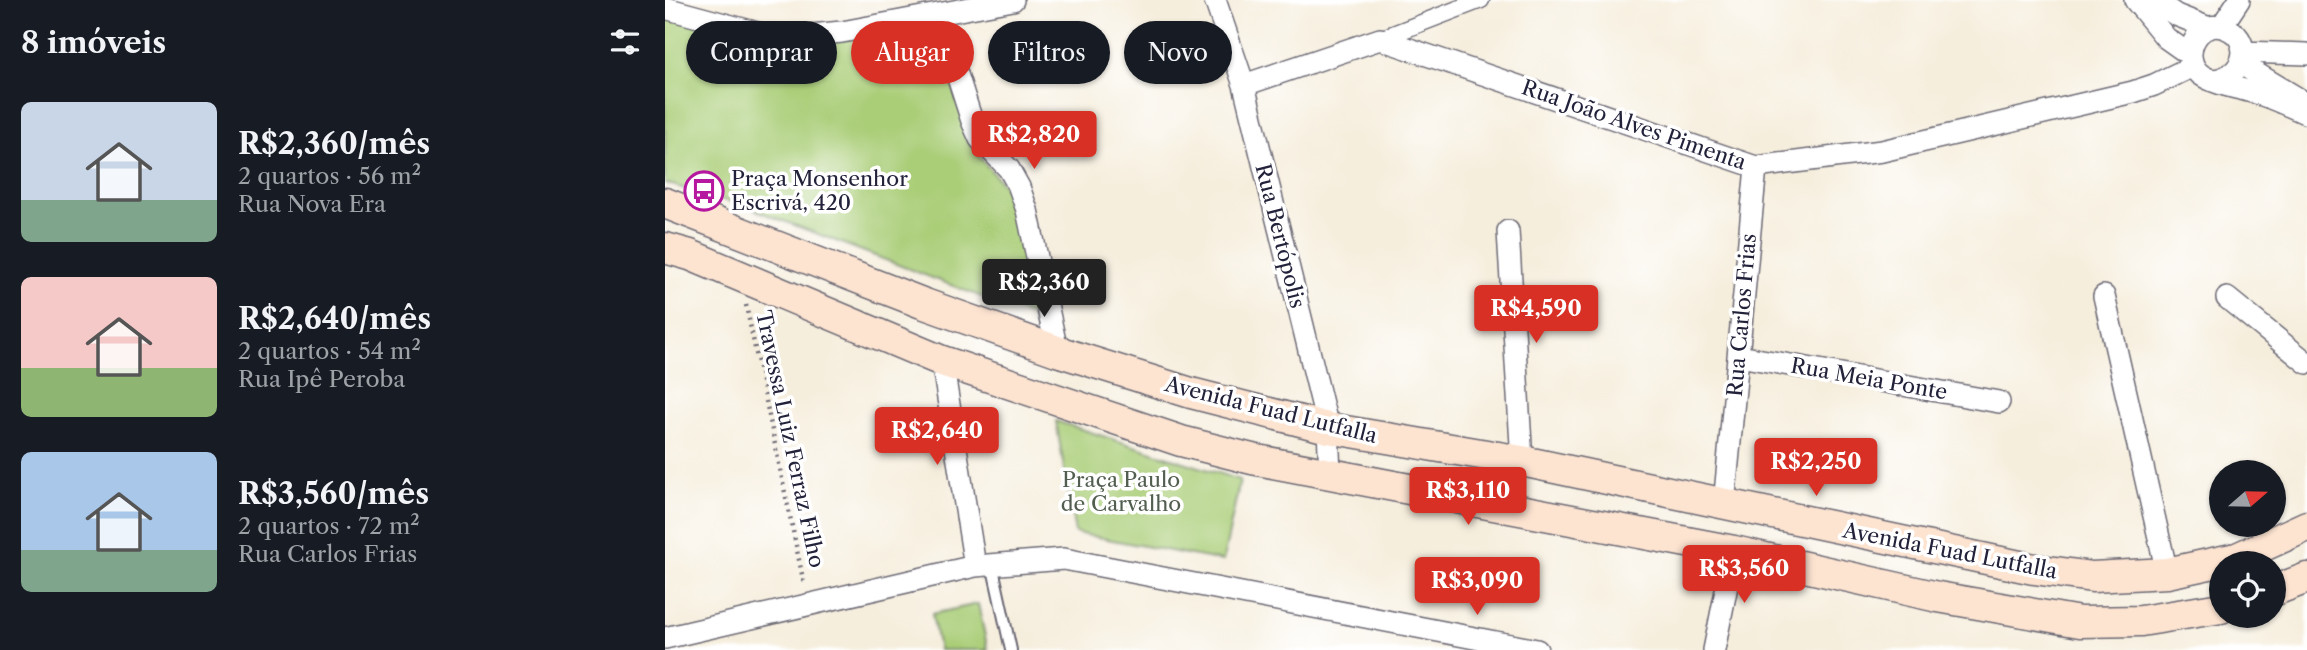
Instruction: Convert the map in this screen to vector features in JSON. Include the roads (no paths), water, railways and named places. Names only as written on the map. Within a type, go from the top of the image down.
[{"type":"main road","name":"Avenida Fuad Lutfalla","points":[[665,203],[909,298],[1057,351],[1191,393],[1328,428],[1521,461],[2034,569],[2092,577],[2167,573],[2237,558],[2307,526]]},
{"type":"main road","points":[[665,248],[690,255],[942,361],[1181,441],[1252,459],[1734,551],[1938,597],[2080,622],[2141,621],[2209,610]]},
{"type":"main road","points":[[2286,587],[2307,578]]},
{"type":"street","points":[[665,8],[769,36],[790,37],[842,32],[1013,0]]},
{"type":"street","name":"Rua Bertópolis","points":[[1215,0],[1244,85],[1328,428],[1330,475]]},
{"type":"street","points":[[1244,85],[1380,39],[1481,0]]},
{"type":"street","points":[[2135,0],[2166,38],[2192,61],[2201,75],[2307,114]]},
{"type":"street","points":[[2154,0],[2176,15],[2232,32],[2240,41],[2242,58],[2234,73],[2224,79],[2212,80]]},
{"type":"street","points":[[2192,61],[2192,43],[2199,33],[2215,27],[2239,0]]},
{"type":"street","points":[[938,15],[980,139],[1009,169],[1019,187],[1027,210],[1057,351]]},
{"type":"street","name":"Rua João Alves Pimenta","points":[[1380,39],[1756,167],[1882,151],[2133,92],[2154,85],[2192,61]]},
{"type":"street","points":[[2242,58],[2307,54]]},
{"type":"street","points":[[2242,58],[2307,103]]},
{"type":"street","name":"Rua Carlos Frias","points":[[1724,505],[1756,167]]},
{"type":"street","points":[[1508,231],[1521,461]]},
{"type":"street","points":[[2104,296],[2167,573]]},
{"type":"street","points":[[2227,299],[2307,363]]},
{"type":"street","name":"Rua Meia Ponte","points":[[1739,356],[1999,402]]},
{"type":"street","points":[[942,361],[983,565]]},
{"type":"street","points":[[1714,650],[1734,551]]},
{"type":"street","points":[[665,638],[983,565],[1064,559],[1537,650]]},
{"type":"lane","points":[[983,565],[1011,650]]},
{"type":"place","name":"Praça Monsenhor Escrivá, 420","points":[[704,191]]},
{"type":"park label","name":"Praça Paulo de Carvalho","points":[[1121,492]]}]
